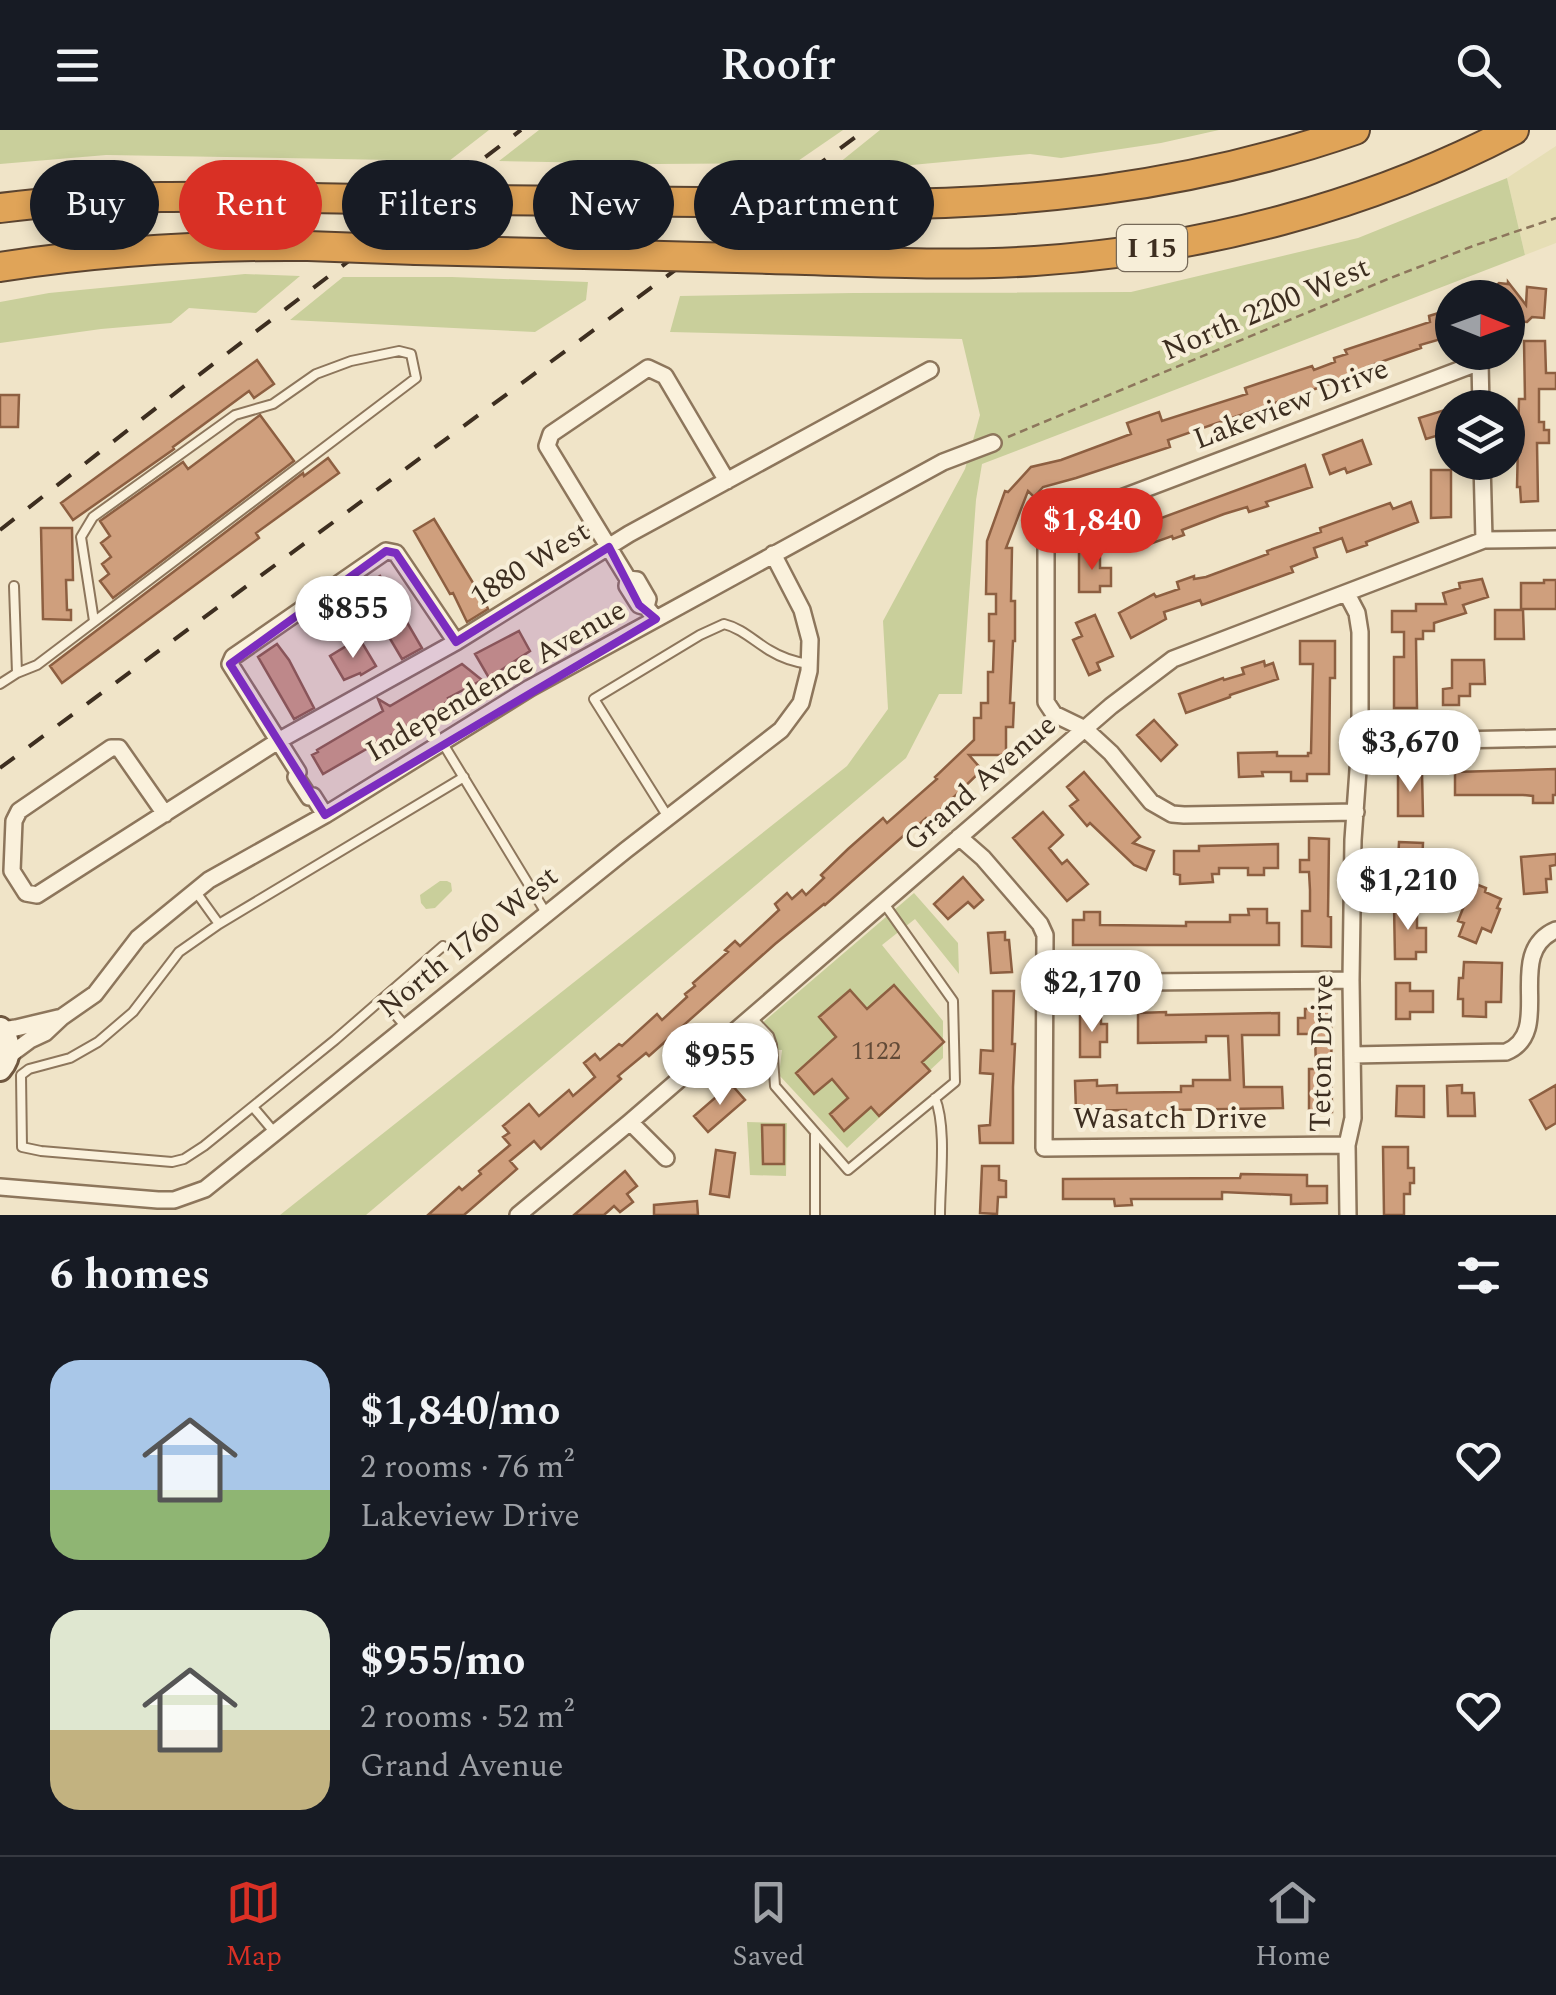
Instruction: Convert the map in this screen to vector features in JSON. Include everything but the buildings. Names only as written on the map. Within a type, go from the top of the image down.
[{"type":"highway","name":"I 15","points":[[0,208],[147,196],[981,202],[1110,190],[1218,170],[1355,130]]},
{"type":"highway","name":"I 15","points":[[0,267],[164,248],[308,246],[1000,262],[1089,256],[1163,246],[1328,206],[1432,168],[1514,130]]},
{"type":"main road","points":[[0,1029],[8,1042],[4,1063]]},
{"type":"street","name":"Lakeview Drive","points":[[1356,812],[1172,814],[1151,802],[1111,753],[1085,730],[1054,714],[1045,696],[1049,533],[1058,524],[1480,362],[1481,390]]},
{"type":"street","points":[[651,613],[639,605],[627,586],[628,579],[547,446],[551,434],[648,368],[665,376],[728,482]]},
{"type":"street","name":"1880 West","points":[[164,814],[120,748],[111,748],[19,811],[14,821],[12,870],[26,893],[37,895],[164,814],[278,741],[456,642],[609,546],[930,370]]},
{"type":"street","name":"Independence Avenue","points":[[4,1063],[95,994],[138,938],[209,880],[325,815],[651,613],[773,554],[942,462],[993,444]]},
{"type":"street","points":[[1482,480],[1484,540]]},
{"type":"street","name":"Grand Avenue","points":[[518,1215],[1147,676],[1173,659],[1484,540],[1556,539]]},
{"type":"street","points":[[325,815],[296,777],[298,772],[230,664],[233,658],[386,552],[396,553],[456,642]]},
{"type":"street","name":"North 1760 West","points":[[0,1186],[158,1200],[174,1200],[205,1189],[781,730],[800,703],[810,640],[802,610],[773,554]]},
{"type":"street","name":"Teton Drive","points":[[1347,594],[1357,613],[1360,632],[1360,742],[1353,840],[1353,1118],[1347,1145],[1348,1215]]},
{"type":"street","points":[[1360,742],[1556,738]]},
{"type":"street","points":[[959,837],[983,858],[1043,929],[1046,983],[1351,980]]},
{"type":"street","points":[[1352,1055],[1506,1052],[1524,1042],[1530,1030],[1533,954],[1540,939],[1556,930]]},
{"type":"street","name":"Wasatch Drive","points":[[1046,983],[1044,1148],[1347,1145]]},
{"type":"street","name":"Independence Avenue","points":[[0,1029],[62,1017]]},
{"type":"street","points":[[630,1122],[666,1158]]},
{"type":"lane","points":[[0,684],[37,665],[94,622],[416,378],[411,354],[399,351],[351,361],[316,374],[272,404],[235,415],[93,516],[82,538],[94,622]]},
{"type":"lane","points":[[14,586],[17,673]]},
{"type":"lane","points":[[668,817],[594,699],[724,624],[791,661],[809,664]]},
{"type":"lane","points":[[442,742],[547,914]]},
{"type":"lane","points":[[443,946],[335,1040],[184,1158],[172,1162],[22,1147],[20,1075],[70,1058],[98,1042],[133,1012],[178,952],[464,777]]},
{"type":"lane","points":[[195,891],[219,924]]},
{"type":"lane","points":[[751,1017],[772,1045],[775,1086],[848,1170],[955,1082],[952,1001],[883,902]]},
{"type":"lane","points":[[382,998],[406,1027]]},
{"type":"lane","points":[[935,1098],[941,1128],[940,1215]]},
{"type":"lane","points":[[252,1106],[275,1133]]},
{"type":"lane","points":[[815,1132],[816,1215]]},
{"type":"path","name":"North 2200 West","points":[[993,444],[1388,280],[1556,218]]},
{"type":"highlighted area","points":[[609,547],[639,605],[656,619],[325,815],[230,664],[386,551],[396,553],[456,642]]},
{"type":"shaded area","points":[[1556,146],[1556,243],[1525,255],[1507,178]]},
{"type":"green space","points":[[0,130],[489,130],[450,160],[106,155],[0,164]]},
{"type":"green space","points":[[539,130],[843,130],[799,160],[694,160],[694,164],[674,164],[674,160],[500,160]]},
{"type":"green space","points":[[880,130],[1219,130],[1061,158],[1030,154],[934,163],[843,160]]},
{"type":"green space","points":[[1507,178],[1525,255],[1460,280],[1435,280],[1435,290],[982,464],[962,694],[939,694],[906,758],[366,1215],[280,1215],[847,766],[888,709],[883,621],[965,469],[980,415],[962,339],[670,332],[680,296],[1131,292],[1358,238]]},
{"type":"green space","points":[[245,274],[300,276],[256,313],[189,308],[171,323],[0,343],[0,302],[49,293]]},
{"type":"green space","points":[[343,277],[588,282],[586,300],[535,332],[290,320]]},
{"type":"green space","points":[[440,881],[451,883],[452,891],[435,908],[426,909],[420,895]]},
{"type":"green space","points":[[914,893],[958,943],[959,974],[915,919],[882,945],[943,1021],[943,1058],[847,1148],[779,1075],[782,1050],[748,1049],[747,1036]]},
{"type":"green space","points":[[747,1122],[787,1123],[786,1176],[750,1175]]},
{"type":"railway","points":[[0,530],[521,130]]},
{"type":"railway","points":[[0,768],[865,130]]}]
